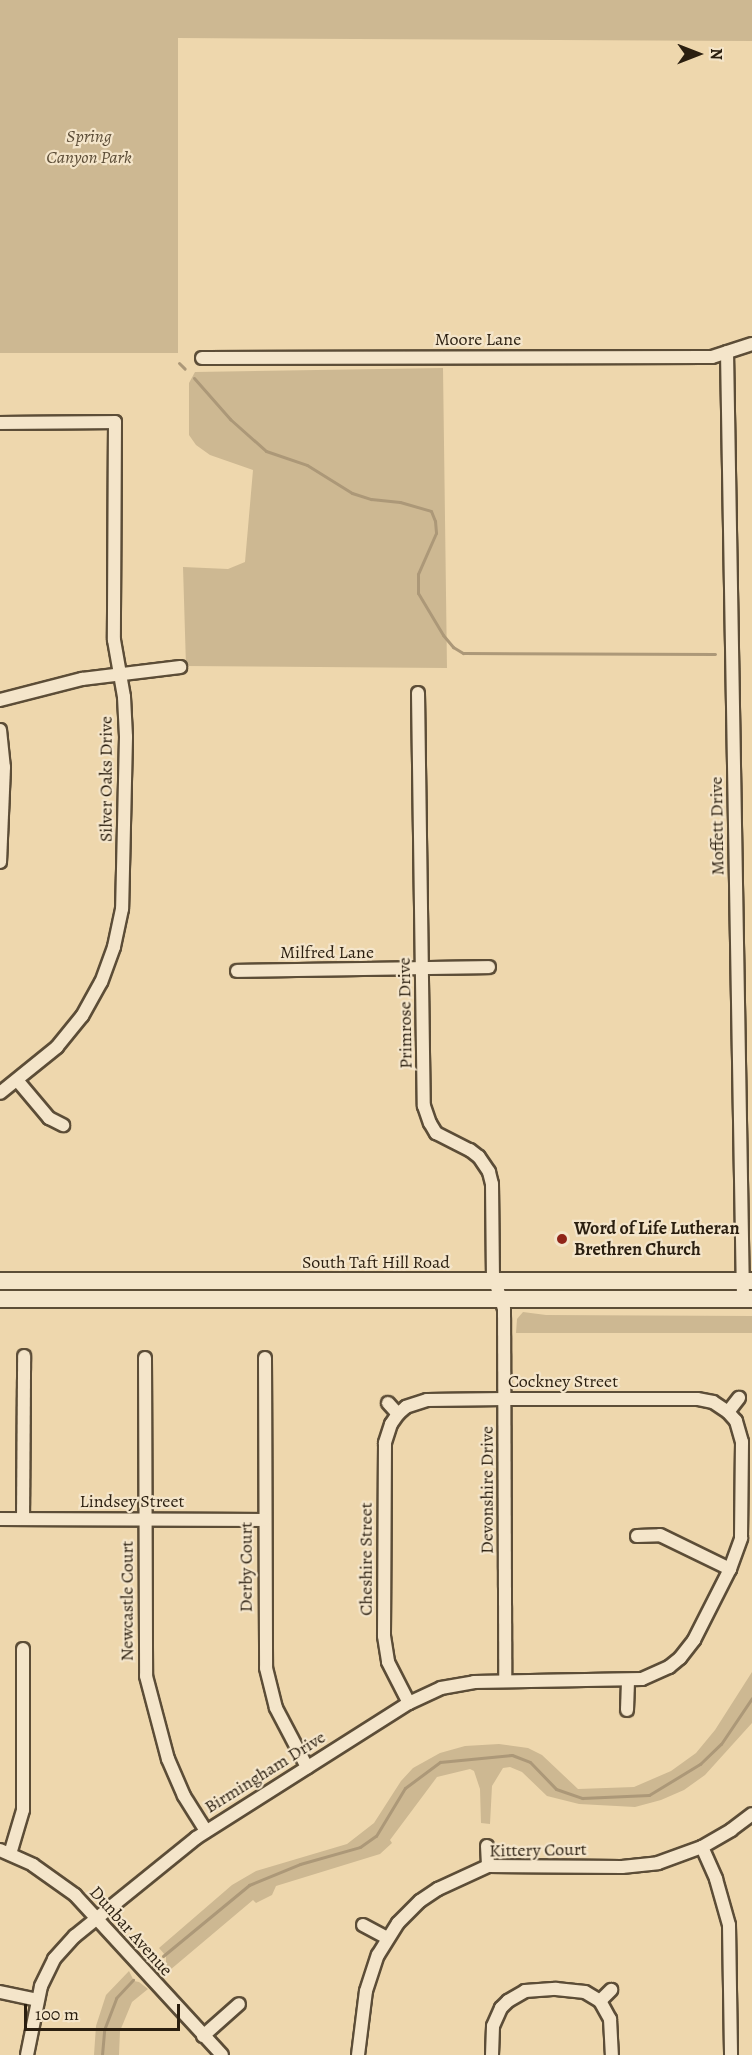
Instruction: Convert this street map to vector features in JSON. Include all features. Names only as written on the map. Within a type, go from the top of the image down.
[{"type":"main road","name":"South Taft Hill Road","points":[[0,1281],[748,1281]]},
{"type":"main road","name":"South Taft Hill Road","points":[[0,1299],[748,1299]]},
{"type":"street","name":"Moore Lane","points":[[202,358],[700,357],[752,344]]},
{"type":"street","name":"Moffett Drive","points":[[727,352],[748,1299]]},
{"type":"street","name":"Silver Oaks Drive","points":[[0,423],[115,422],[114,640],[120,672],[126,737],[122,909],[114,947],[101,982],[82,1016],[57,1047],[0,1093]]},
{"type":"street","points":[[0,700],[120,672],[180,667]]},
{"type":"street","name":"Primrose Drive","points":[[418,693],[426,1115],[436,1132],[470,1150],[479,1157],[489,1172],[492,1184],[495,1281],[503,1299]]},
{"type":"street","points":[[0,730],[4,767],[0,862]]},
{"type":"street","name":"Milfred Lane","points":[[237,971],[423,970],[489,967]]},
{"type":"street","points":[[17,1080],[49,1118],[63,1125]]},
{"type":"street","name":"Devonshire Drive","points":[[503,1299],[505,1681]]},
{"type":"street","points":[[23,1519],[24,1356]]},
{"type":"street","name":"Newcastle Court","points":[[146,1358],[144,1659],[150,1697],[168,1759],[184,1796],[206,1831]]},
{"type":"street","name":"Derby Court","points":[[265,1358],[266,1668],[276,1708],[307,1767]]},
{"type":"street","points":[[728,1412],[739,1398]]},
{"type":"street","name":"Cockney Street","points":[[399,1414],[406,1407],[428,1400],[505,1399],[697,1399],[713,1402],[728,1412]]},
{"type":"street","points":[[388,1403],[399,1414]]},
{"type":"street","name":"Birmingham Drive","points":[[27,2055],[37,2000],[46,1972],[54,1959],[96,1918],[206,1831],[409,1703],[441,1688],[460,1683],[628,1681],[656,1674],[686,1652],[730,1569],[741,1538],[742,1442],[736,1421],[728,1412]]},
{"type":"street","name":"Cheshire Street","points":[[399,1414],[391,1424],[385,1443],[384,1636],[388,1662],[409,1703]]},
{"type":"street","name":"Lindsey Street","points":[[0,1518],[265,1520]]},
{"type":"street","points":[[637,1536],[651,1533],[660,1535],[730,1569]]},
{"type":"street","points":[[5,1852],[23,1810],[23,1649]]},
{"type":"street","points":[[627,1710],[628,1681]]},
{"type":"street","name":"Kittery Court","points":[[357,2055],[369,1982],[387,1938],[420,1901],[454,1880],[488,1866],[634,1866],[658,1863],[702,1847],[752,1814]]},
{"type":"street","points":[[487,1846],[488,1866]]},
{"type":"street","points":[[702,1847],[716,1879],[729,1924],[731,2055]]},
{"type":"street","name":"Dunbar Avenue","points":[[5,1852],[33,1865],[75,1895],[222,2055]]},
{"type":"street","points":[[363,1925],[387,1938]]},
{"type":"street","points":[[492,2055],[496,2017],[514,1996],[535,1989],[574,1989],[600,2001],[610,2019],[612,2055]]},
{"type":"street","points":[[600,2001],[611,1990]]},
{"type":"street","points":[[0,1992],[37,2000]]},
{"type":"street","points":[[203,2036],[239,2004]]},
{"type":"green space","name":"Spring Canyon Park","points":[[0,0],[752,0],[752,41],[178,38],[178,353],[0,353]]},
{"type":"green space","points":[[443,368],[447,668],[186,666],[183,567],[228,569],[245,562],[253,470],[210,455],[196,445],[189,435],[189,383],[195,372]]},
{"type":"green space","points":[[523,1312],[546,1315],[752,1316],[752,1333],[516,1333],[517,1319]]},
{"type":"green space","points":[[752,1672],[752,1723],[705,1775],[684,1790],[661,1800],[635,1807],[579,1804],[547,1796],[522,1772],[510,1767],[503,1768],[492,1786],[490,1824],[481,1823],[480,1789],[474,1771],[470,1769],[437,1777],[390,1840],[392,1843],[380,1854],[276,1886],[272,1895],[256,1903],[253,1900],[170,1970],[166,1965],[166,1956],[159,1948],[232,1885],[256,1871],[347,1844],[374,1823],[401,1781],[413,1768],[440,1753],[465,1746],[499,1744],[528,1748],[542,1755],[578,1789],[634,1787],[671,1771],[696,1753],[715,1730]]},
{"type":"green space","points":[[129,1971],[134,1981],[148,1989],[132,2002],[120,2031],[119,2055],[94,2055],[96,2026],[106,1995]]},
{"type":"waterway","points":[[179,363],[185,369]]},
{"type":"waterway","points":[[194,378],[230,419],[266,451],[307,465],[352,493],[371,499],[400,502],[431,511],[436,533],[418,574],[418,593],[443,635],[453,647],[463,653],[715,654]]},
{"type":"waterway","points":[[163,1956],[249,1885],[300,1864],[360,1847],[376,1836],[405,1788],[440,1762],[512,1755],[530,1762],[556,1789],[582,1798],[649,1795],[700,1764],[721,1744],[752,1698]]},
{"type":"waterway","points":[[102,2055],[104,2030],[116,1998],[133,1980]]},
{"type":"place","name":"Word of Life Lutheran Brethren Church","points":[[562,1239]]}]
